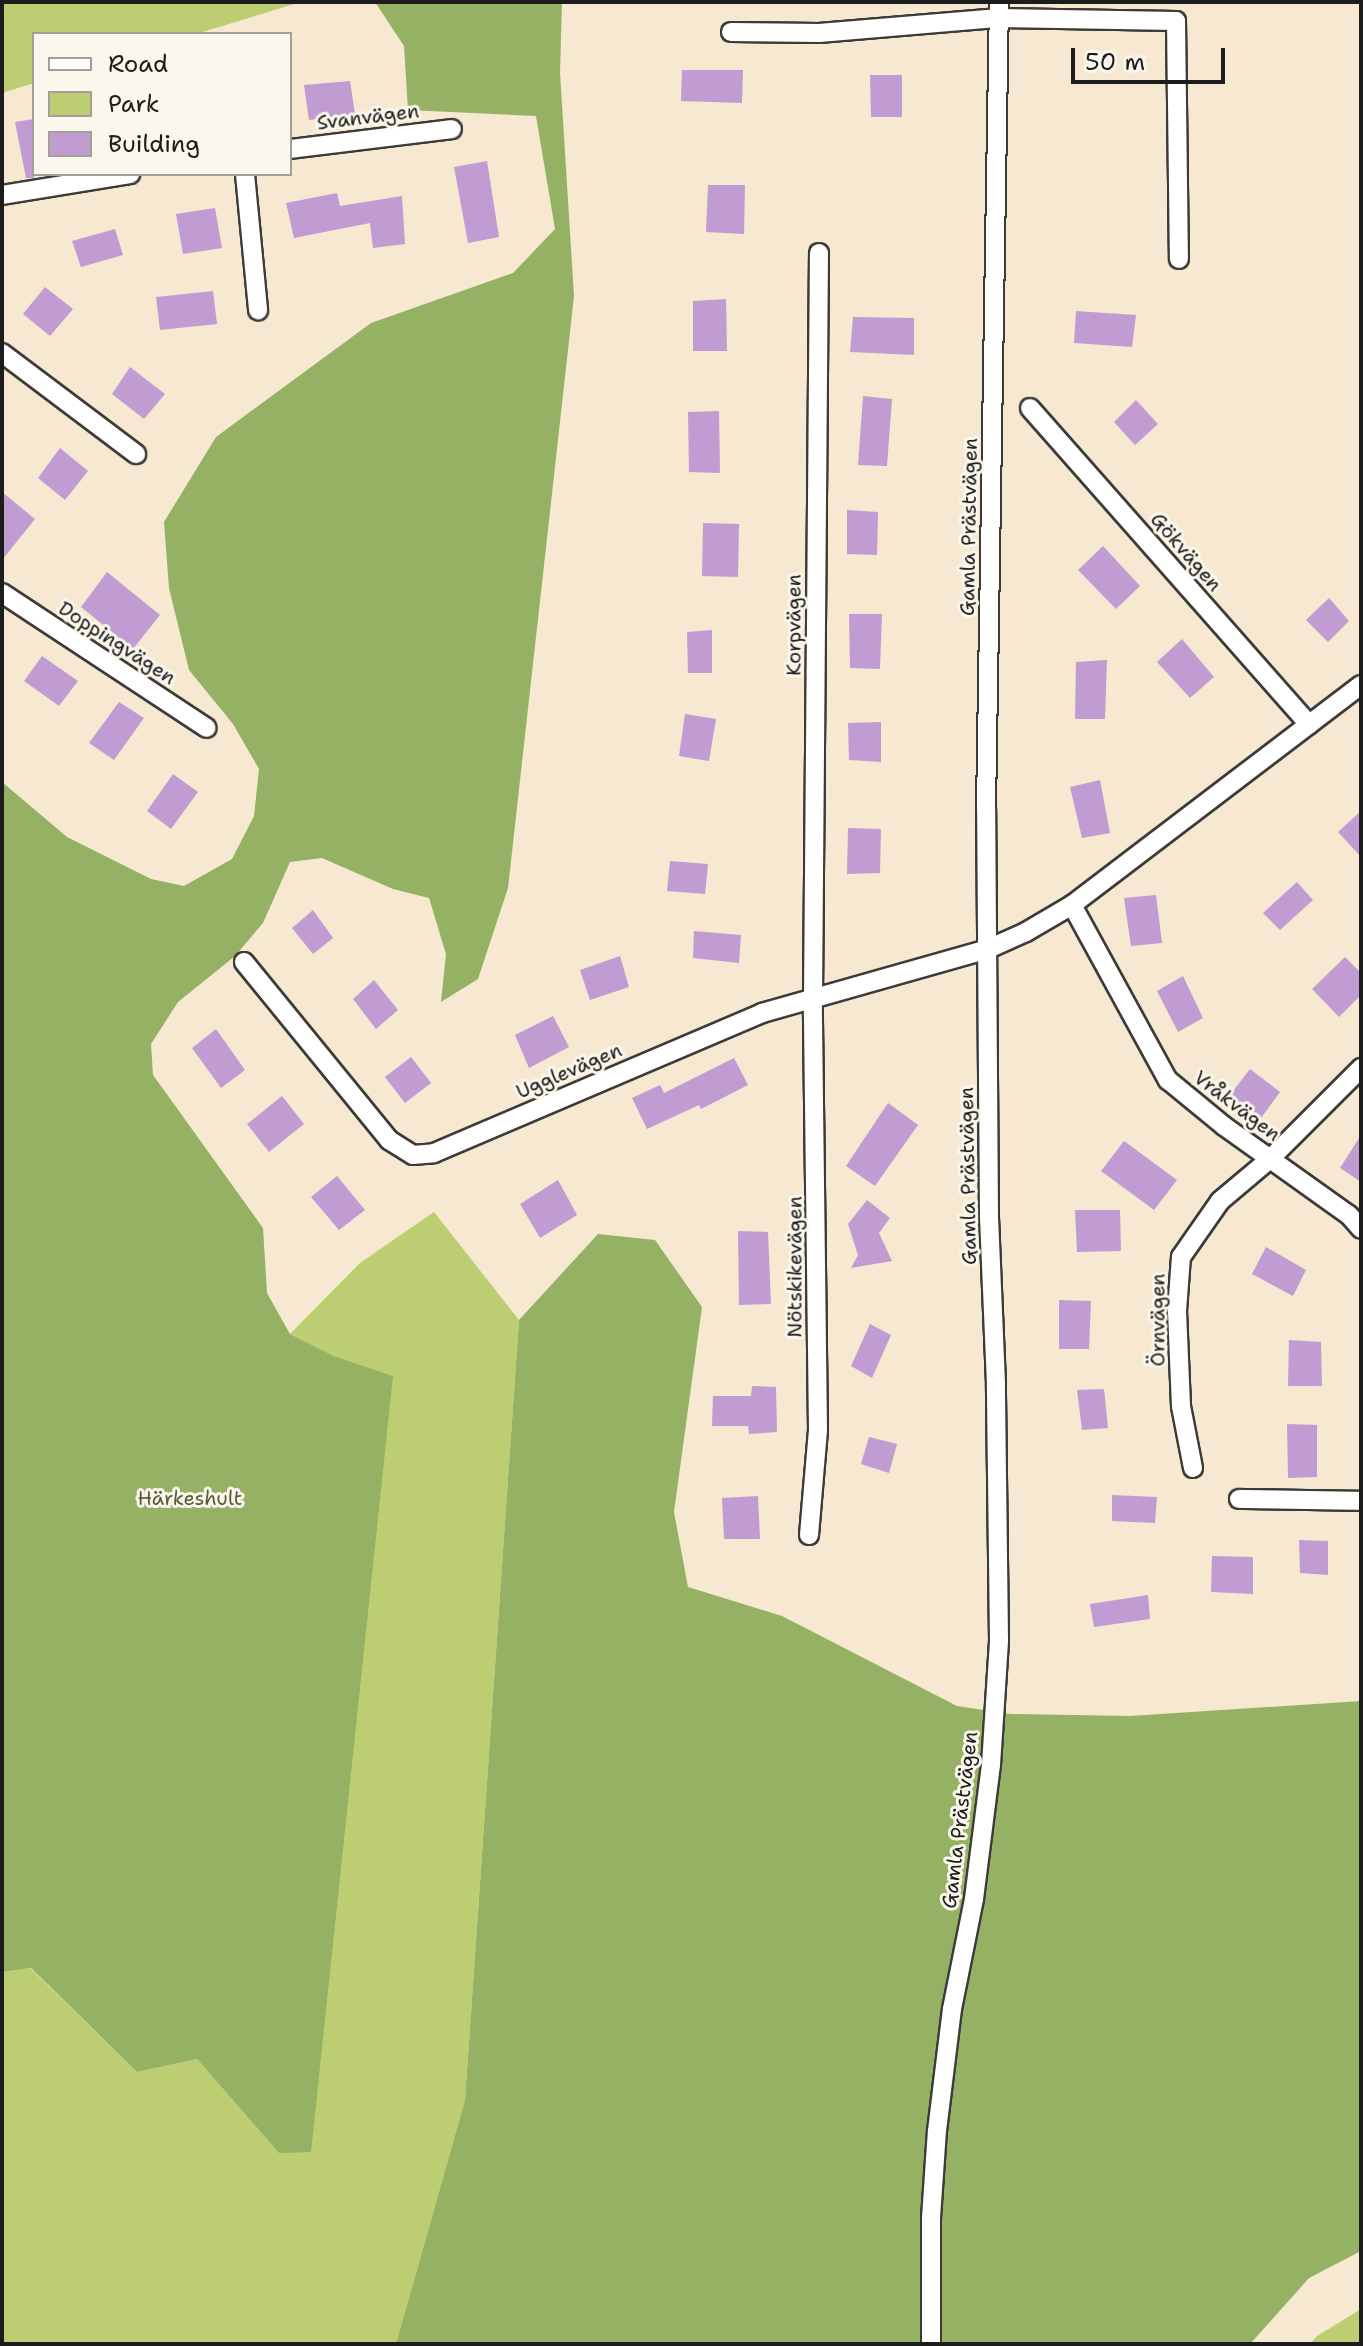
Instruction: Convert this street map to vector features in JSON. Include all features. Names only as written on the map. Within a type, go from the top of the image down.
[{"type":"street","points":[[731,32],[819,33],[999,10],[1176,21],[1179,259]]},
{"type":"street","name":"Gamla Prästvägen","points":[[931,2344],[931,2218],[937,2131],[952,2009],[974,1899],[991,1765],[999,1640],[996,1384],[989,1219],[986,809],[999,10]]},
{"type":"street","name":"Svanvägen","points":[[292,149],[452,129]]},
{"type":"street","points":[[2,195],[118,176]]},
{"type":"street","points":[[245,176],[258,310]]},
{"type":"street","name":"Korpvägen","points":[[813,998],[819,253]]},
{"type":"street","points":[[2,353],[136,454]]},
{"type":"street","name":"Gökvägen","points":[[1030,408],[1309,725]]},
{"type":"street","name":"Doppingvägen","points":[[2,593],[207,728]]},
{"type":"street","points":[[988,949],[1026,932],[1072,905],[1361,685]]},
{"type":"street","name":"Vråkvägen","points":[[1072,905],[1168,1080],[1349,1215],[1361,1229]]},
{"type":"street","name":"Ugglevägen","points":[[244,962],[389,1140],[413,1155],[434,1153],[748,1019],[988,949]]},
{"type":"street","name":"Nötskikevägen","points":[[809,1535],[818,1430],[813,998]]},
{"type":"street","name":"Örnvägen","points":[[1193,1468],[1181,1406],[1177,1311],[1181,1257],[1220,1201],[1270,1159],[1361,1068]]},
{"type":"street","points":[[1239,1499],[1361,1501]]},
{"type":"green space","points":[[2,2],[301,2],[203,32],[32,32],[32,84],[2,93]]},
{"type":"green space","name":"Härkeshult","points":[[375,2],[562,2],[560,73],[574,296],[508,888],[478,979],[441,1002],[446,954],[429,898],[393,889],[322,858],[290,862],[263,923],[235,956],[178,1002],[151,1044],[153,1075],[263,1228],[267,1293],[290,1334],[334,1356],[393,1376],[311,2152],[279,2153],[197,2059],[137,2072],[31,1968],[2,1972],[2,782],[67,837],[151,879],[184,886],[232,859],[254,816],[259,769],[233,724],[189,670],[169,588],[164,522],[216,437],[371,323],[513,273],[555,229],[536,116],[408,110],[404,46]]},
{"type":"green space","points":[[434,1212],[519,1320],[465,2100],[396,2344],[2,2344],[2,1972],[30,1968],[137,2072],[197,2059],[279,2153],[392,1376],[334,1356],[290,1334],[360,1263]]},
{"type":"green space","points":[[598,1234],[655,1240],[702,1307],[674,1512],[688,1587],[782,1616],[957,1706],[1010,1714],[1130,1716],[1361,1701],[1361,2251],[1309,2278],[1250,2344],[396,2344],[465,2100],[519,1320]]},
{"type":"green space","points":[[1361,2309],[1361,2344],[1310,2344],[1317,2336]]},
{"type":"building","points":[[682,70],[743,70],[742,103],[681,101]]},
{"type":"building","points":[[870,75],[902,75],[902,117],[871,117]]},
{"type":"building","points":[[350,81],[355,114],[309,120],[304,85]]},
{"type":"building","points":[[32,119],[34,178],[26,178],[15,122]]},
{"type":"building","points":[[487,161],[499,237],[468,243],[454,167]]},
{"type":"building","points":[[708,185],[745,185],[744,234],[706,232]]},
{"type":"building","points":[[337,193],[340,206],[402,196],[405,244],[373,248],[370,223],[294,238],[286,203]]},
{"type":"building","points":[[215,208],[222,248],[183,254],[176,214]]},
{"type":"building","points":[[115,229],[123,255],[81,267],[72,241]]},
{"type":"building","points":[[45,287],[73,309],[50,336],[23,314]]},
{"type":"building","points":[[213,291],[217,324],[160,330],[156,297]]},
{"type":"building","points":[[726,299],[727,351],[693,351],[693,301]]},
{"type":"building","points":[[1076,311],[1136,315],[1132,347],[1074,343]]},
{"type":"building","points":[[853,317],[914,318],[914,355],[850,352]]},
{"type":"building","points":[[130,367],[165,394],[144,419],[112,394]]},
{"type":"building","points":[[863,396],[892,399],[887,466],[858,465]]},
{"type":"building","points":[[1136,400],[1158,424],[1135,445],[1114,422]]},
{"type":"building","points":[[719,411],[720,473],[689,472],[688,412]]},
{"type":"building","points":[[60,448],[88,471],[65,500],[38,478]]},
{"type":"building","points":[[2,492],[35,519],[2,560]]},
{"type":"building","points":[[847,510],[878,512],[877,555],[847,554]]},
{"type":"building","points":[[703,523],[739,524],[738,577],[702,576]]},
{"type":"building","points":[[1103,546],[1140,586],[1116,609],[1078,570]]},
{"type":"building","points":[[107,572],[160,615],[133,649],[81,607]]},
{"type":"building","points":[[1329,598],[1349,621],[1328,642],[1306,620]]},
{"type":"building","points":[[849,614],[882,614],[880,669],[850,668]]},
{"type":"building","points":[[712,630],[712,673],[688,673],[687,632]]},
{"type":"building","points":[[1182,639],[1214,677],[1190,698],[1157,662]]},
{"type":"building","points":[[42,656],[78,681],[59,706],[24,681]]},
{"type":"building","points":[[1107,660],[1105,719],[1075,719],[1076,662]]},
{"type":"building","points":[[119,702],[144,718],[114,760],[89,743]]},
{"type":"building","points":[[685,714],[716,719],[709,761],[679,756]]},
{"type":"building","points":[[881,722],[881,762],[849,760],[848,723]]},
{"type":"building","points":[[173,774],[198,792],[171,829],[147,811]]},
{"type":"building","points":[[1100,780],[1110,833],[1082,838],[1070,787]]},
{"type":"building","points":[[1361,811],[1361,857],[1338,832]]},
{"type":"building","points":[[848,828],[881,829],[880,873],[847,874]]},
{"type":"building","points":[[670,861],[708,864],[705,894],[667,891]]},
{"type":"building","points":[[1297,882],[1313,900],[1280,930],[1263,913]]},
{"type":"building","points":[[1156,895],[1162,943],[1131,946],[1124,898]]},
{"type":"building","points":[[313,910],[333,938],[313,954],[292,928]]},
{"type":"building","points":[[694,931],[741,935],[739,963],[693,958]]},
{"type":"building","points":[[620,956],[629,987],[590,1000],[580,970]]},
{"type":"building","points":[[1345,957],[1361,973],[1361,995],[1339,1017],[1312,989]]},
{"type":"building","points":[[1183,976],[1203,1018],[1178,1032],[1157,991]]},
{"type":"building","points":[[374,980],[398,1010],[376,1029],[353,999]]},
{"type":"building","points":[[553,1016],[569,1047],[529,1068],[515,1035]]},
{"type":"building","points":[[216,1029],[245,1070],[221,1088],[192,1048]]},
{"type":"building","points":[[411,1057],[431,1083],[405,1103],[385,1077]]},
{"type":"building","points":[[734,1058],[748,1085],[701,1109],[699,1105],[647,1129],[632,1098],[660,1085],[664,1093]]},
{"type":"building","points":[[1250,1069],[1280,1092],[1261,1118],[1230,1095]]},
{"type":"building","points":[[282,1096],[304,1124],[269,1152],[247,1124]]},
{"type":"building","points":[[888,1103],[918,1125],[875,1186],[846,1166]]},
{"type":"building","points":[[1361,1135],[1361,1182],[1340,1168]]},
{"type":"building","points":[[1124,1141],[1177,1180],[1154,1210],[1101,1171]]},
{"type":"building","points":[[337,1176],[365,1210],[339,1230],[311,1197]]},
{"type":"building","points":[[558,1180],[577,1215],[540,1238],[520,1204]]},
{"type":"building","points":[[867,1200],[890,1218],[879,1233],[892,1261],[851,1268],[858,1255],[848,1224]]},
{"type":"building","points":[[1075,1210],[1120,1210],[1121,1251],[1077,1252]]},
{"type":"building","points":[[738,1231],[768,1232],[771,1304],[739,1305]]},
{"type":"building","points":[[1266,1247],[1306,1270],[1293,1296],[1252,1274]]},
{"type":"building","points":[[1059,1300],[1091,1301],[1089,1349],[1059,1349]]},
{"type":"building","points":[[870,1324],[891,1335],[872,1378],[851,1366]]},
{"type":"building","points":[[1289,1340],[1321,1342],[1322,1386],[1288,1386]]},
{"type":"building","points":[[752,1386],[776,1387],[777,1432],[749,1434],[748,1426],[712,1426],[713,1396],[751,1396]]},
{"type":"building","points":[[1104,1389],[1108,1428],[1082,1430],[1077,1390]]},
{"type":"building","points":[[1287,1424],[1317,1425],[1317,1477],[1288,1478]]},
{"type":"building","points":[[869,1437],[897,1444],[889,1473],[861,1464]]},
{"type":"building","points":[[1112,1495],[1157,1497],[1155,1523],[1112,1521]]},
{"type":"building","points":[[758,1496],[760,1539],[724,1539],[722,1498]]},
{"type":"building","points":[[1299,1540],[1328,1541],[1328,1575],[1300,1573]]},
{"type":"building","points":[[1212,1556],[1253,1557],[1253,1594],[1211,1592]]},
{"type":"building","points":[[1148,1595],[1150,1619],[1094,1627],[1090,1604]]}]
